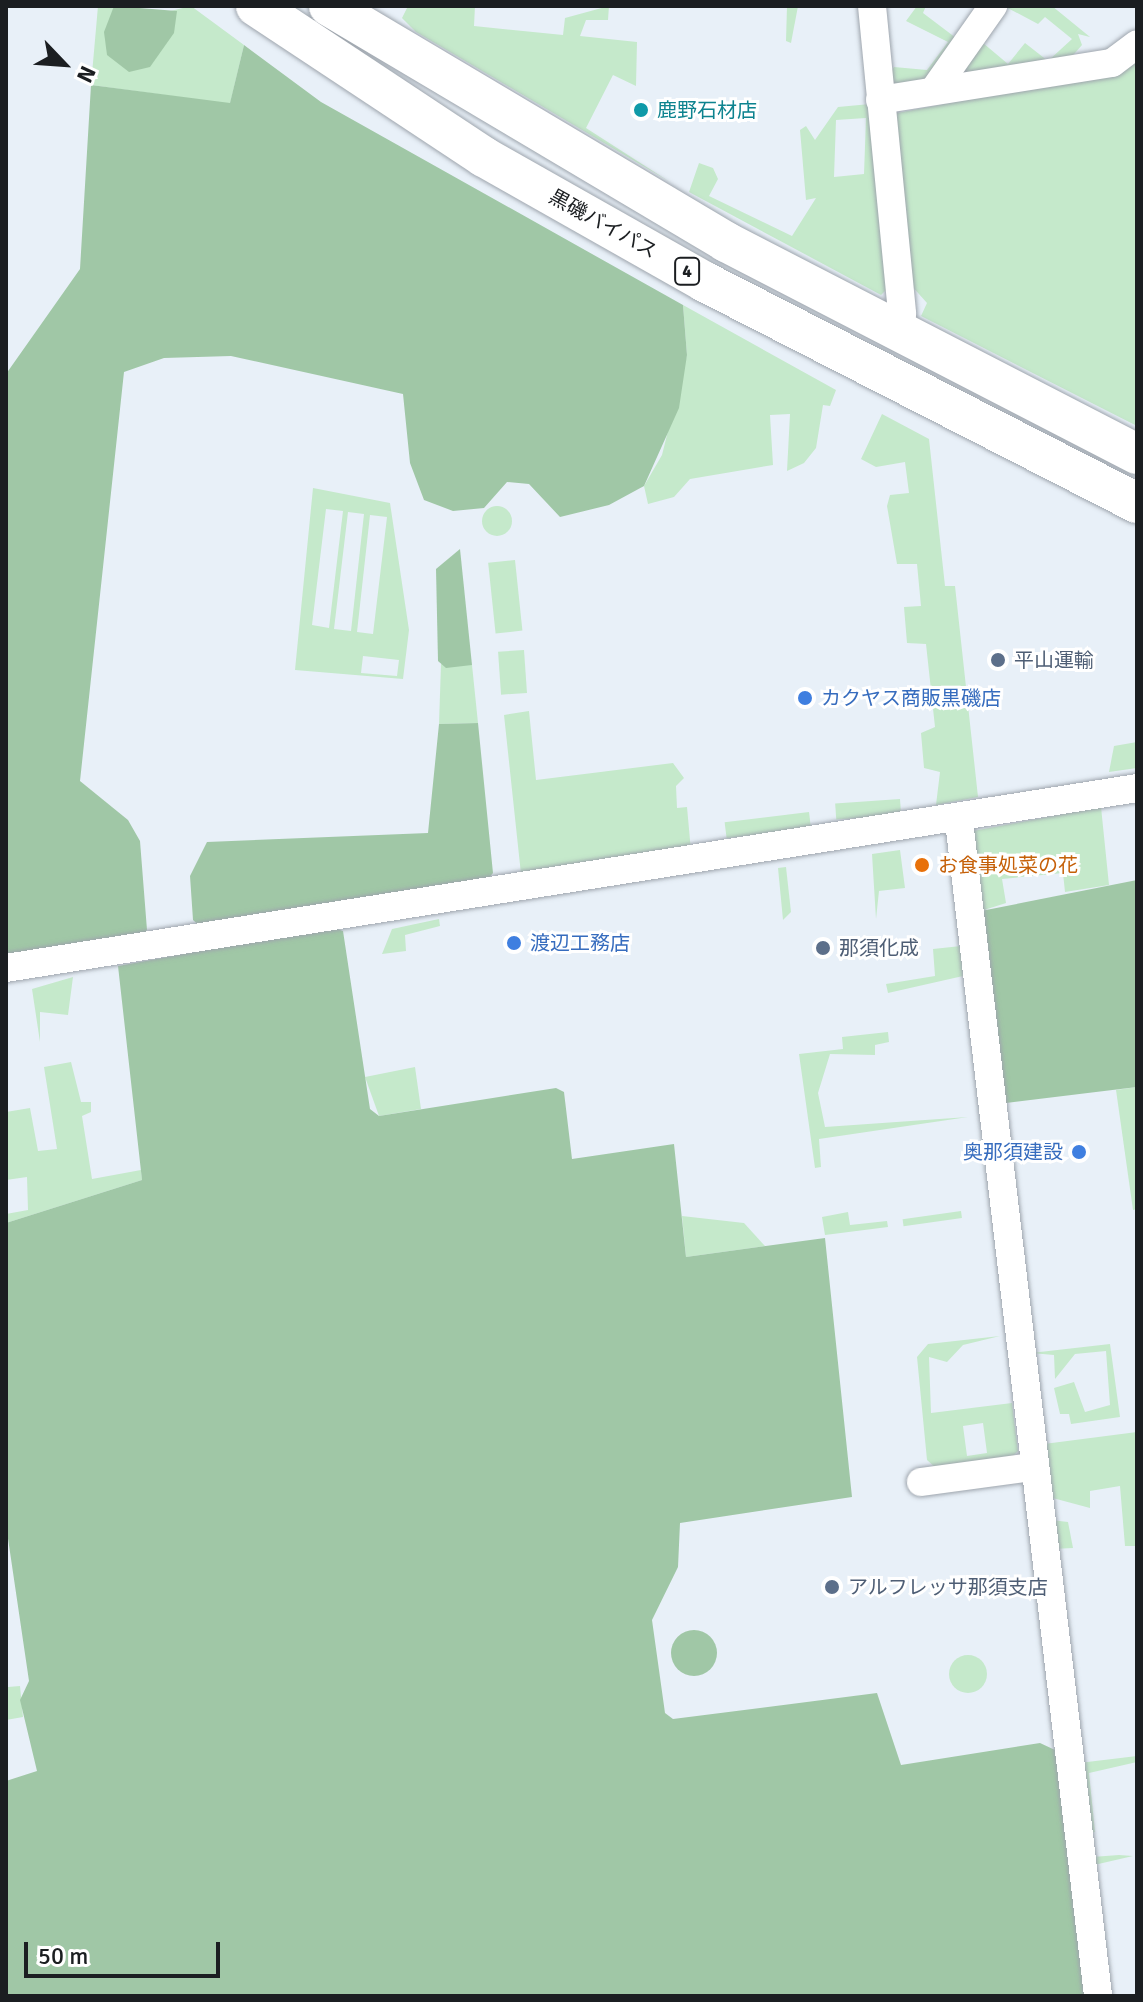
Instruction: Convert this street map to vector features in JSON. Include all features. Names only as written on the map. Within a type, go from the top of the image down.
[{"type":"highway","name":"黒磯バイパス","points":[[256,6],[525,181],[1137,503]]},
{"type":"highway","name":"4","points":[[329,6],[702,228],[1137,454]]},
{"type":"street","points":[[872,6],[902,314],[896,328]]},
{"type":"street","points":[[934,90],[993,6]]},
{"type":"street","points":[[880,100],[1112,63],[1137,44]]},
{"type":"street","points":[[6,968],[959,821],[1137,788]]},
{"type":"street","points":[[959,821],[1032,1467],[1098,1996]]},
{"type":"street","points":[[921,1482],[1032,1467]]},
{"type":"green space","points":[[98,6],[114,6],[110,26],[191,6],[244,45],[230,104],[91,85]]},
{"type":"green space","points":[[114,6],[177,11],[174,33],[150,67],[129,72],[107,55],[104,32]]},
{"type":"green space","points":[[408,6],[475,6],[474,26],[563,35],[565,18],[609,6],[608,20],[586,20],[580,36],[637,42],[636,86],[613,75],[586,128],[670,182],[416,32],[402,18]]},
{"type":"green space","points":[[787,6],[798,6],[791,43],[786,41]]},
{"type":"green space","points":[[917,6],[926,6],[923,13],[960,41],[931,80],[898,89],[886,78],[894,67],[927,70],[948,42],[906,21]]},
{"type":"green space","points":[[1004,6],[1052,6],[1090,37],[1078,34],[1082,45],[1068,61],[953,82],[983,43],[1008,64],[1025,43],[1048,61],[1072,39],[1045,17],[1038,24]]},
{"type":"green space","points":[[244,45],[321,102],[683,305],[687,355],[679,408],[644,486],[609,505],[560,517],[529,484],[507,482],[484,508],[453,511],[424,500],[410,463],[403,394],[231,356],[164,358],[124,372],[80,781],[128,820],[140,841],[147,930],[141,939],[6,958],[6,374],[80,269],[91,85],[230,103]]},
{"type":"green space","points":[[1137,59],[1137,426],[921,316],[927,303],[910,284],[892,114],[1122,70]]},
{"type":"green space","points":[[870,104],[888,288],[881,295],[689,192],[699,163],[713,168],[718,179],[709,196],[792,236],[816,198],[806,200],[800,130],[806,126],[815,140],[838,107]],"holes":[[[866,118],[864,174],[834,177],[836,120]]]},
{"type":"green space","points":[[683,305],[836,390],[830,406],[823,405],[816,448],[804,463],[787,471],[790,414],[770,415],[773,465],[690,479],[674,497],[648,504],[644,486],[662,455],[687,355]]},
{"type":"green space","points":[[882,414],[929,439],[945,586],[955,586],[978,797],[936,805],[940,772],[924,768],[921,733],[935,727],[926,644],[907,643],[904,607],[921,606],[917,564],[897,564],[887,506],[890,495],[909,493],[905,462],[876,467],[861,459]]},
{"type":"green space","points":[[313,488],[390,503],[409,630],[403,679],[295,670]],"holes":[[[326,509],[343,511],[329,628],[312,625]],[[348,512],[364,514],[351,631],[334,629]],[[370,515],[387,517],[373,634],[357,632]],[[363,656],[399,660],[397,676],[361,673]]]},
{"type":"green space","points":[[497,506],[508,510],[512,521],[508,532],[497,536],[486,532],[482,521],[486,510]]},
{"type":"green space","points":[[460,549],[472,665],[446,668],[438,661],[436,569]]},
{"type":"green space","points":[[515,560],[522,631],[496,633],[488,563]]},
{"type":"green space","points":[[524,650],[527,693],[501,695],[498,652]]},
{"type":"green space","points":[[441,664],[472,665],[478,723],[439,724]]},
{"type":"green space","points":[[529,711],[536,780],[673,763],[684,778],[676,786],[677,808],[687,807],[691,851],[521,874],[504,715]]},
{"type":"green space","points":[[478,723],[493,873],[483,885],[202,928],[193,920],[190,876],[207,842],[428,833],[439,724]]},
{"type":"green space","points":[[1137,742],[1137,768],[1109,772],[1114,746]]},
{"type":"green space","points":[[900,799],[901,815],[836,819],[835,804]]},
{"type":"green space","points":[[1101,807],[1109,885],[1065,892],[1063,873],[1002,879],[1006,903],[981,911],[973,831]]},
{"type":"green space","points":[[809,812],[811,828],[727,838],[725,822]]},
{"type":"green space","points":[[900,850],[905,888],[879,891],[876,919],[872,854]]},
{"type":"green space","points":[[786,867],[791,912],[783,920],[778,868]]},
{"type":"green space","points":[[1137,880],[1137,1087],[1006,1103],[981,911]]},
{"type":"green space","points":[[439,919],[440,926],[405,935],[406,951],[382,954],[392,929]]},
{"type":"green space","points":[[331,927],[343,931],[370,1109],[379,1116],[556,1088],[564,1092],[572,1159],[674,1144],[686,1257],[825,1238],[852,1497],[680,1523],[678,1567],[652,1620],[665,1713],[673,1719],[877,1693],[901,1765],[1040,1743],[1055,1750],[1089,1996],[6,1996],[6,1781],[37,1771],[20,1700],[29,1681],[6,1525],[6,1223],[142,1180],[118,966]]},
{"type":"green space","points":[[961,946],[963,976],[888,993],[886,984],[935,976],[933,949]]},
{"type":"green space","points":[[73,977],[68,1015],[40,1012],[40,1042],[32,989]]},
{"type":"green space","points":[[888,1032],[889,1042],[875,1045],[875,1055],[830,1054],[818,1093],[825,1127],[968,1117],[819,1139],[821,1167],[815,1168],[799,1054],[843,1049],[842,1037]]},
{"type":"green space","points":[[71,1062],[81,1102],[91,1102],[91,1112],[82,1116],[92,1179],[141,1170],[142,1180],[6,1223],[6,1214],[28,1210],[27,1177],[6,1180],[6,1112],[30,1108],[38,1151],[57,1149],[44,1067]]},
{"type":"green space","points":[[415,1067],[421,1109],[379,1116],[365,1077]]},
{"type":"green space","points":[[1137,1087],[1137,1209],[1133,1210],[1116,1090]]},
{"type":"green space","points":[[961,1211],[962,1218],[904,1226],[903,1219]]},
{"type":"green space","points":[[848,1212],[850,1225],[887,1221],[888,1227],[825,1235],[822,1217]]},
{"type":"green space","points":[[682,1216],[744,1223],[765,1246],[686,1257]]},
{"type":"green space","points":[[1000,1336],[963,1345],[947,1362],[929,1357],[931,1413],[1012,1403],[1018,1451],[1009,1460],[937,1469],[927,1460],[917,1357],[928,1344]],"holes":[[[983,1423],[987,1453],[967,1456],[963,1426]]]},
{"type":"green space","points":[[1110,1344],[1120,1417],[1071,1424],[1069,1414],[1060,1414],[1054,1388],[1074,1382],[1085,1412],[1110,1405],[1106,1351],[1075,1354],[1055,1379],[1054,1355],[1031,1353]]},
{"type":"green space","points":[[1137,1432],[1137,1546],[1125,1546],[1120,1486],[1090,1491],[1090,1508],[1049,1497],[1044,1444]]},
{"type":"green space","points":[[1051,1520],[1068,1522],[1073,1548],[1053,1549]]},
{"type":"green space","points":[[694,1630],[710,1637],[717,1653],[710,1669],[694,1676],[678,1669],[671,1653],[678,1637]]},
{"type":"green space","points":[[968,1655],[982,1660],[987,1674],[982,1688],[968,1693],[954,1688],[949,1674],[954,1660]]},
{"type":"green space","points":[[7,1677],[8,1687],[20,1686],[23,1717],[6,1720]]},
{"type":"green space","points":[[1137,1756],[1137,1762],[1089,1773],[1095,1832],[1088,1834],[1079,1763]]},
{"type":"green space","points":[[1119,1855],[1133,1856],[1094,1865],[1092,1857]]},
{"type":"place","name":"鹿野石材店","points":[[641,110]]},
{"type":"place","name":"平山運輸","points":[[998,660]]},
{"type":"place","name":"カクヤス商販黒磯店","points":[[805,698]]},
{"type":"place","name":"お食事処菜の花","points":[[922,865]]},
{"type":"place","name":"渡辺工務店","points":[[514,943]]},
{"type":"place","name":"那須化成","points":[[823,948]]},
{"type":"place","name":"奥那須建設","points":[[1079,1152]]},
{"type":"place","name":"アルフレッサ那須支店","points":[[832,1587]]}]
